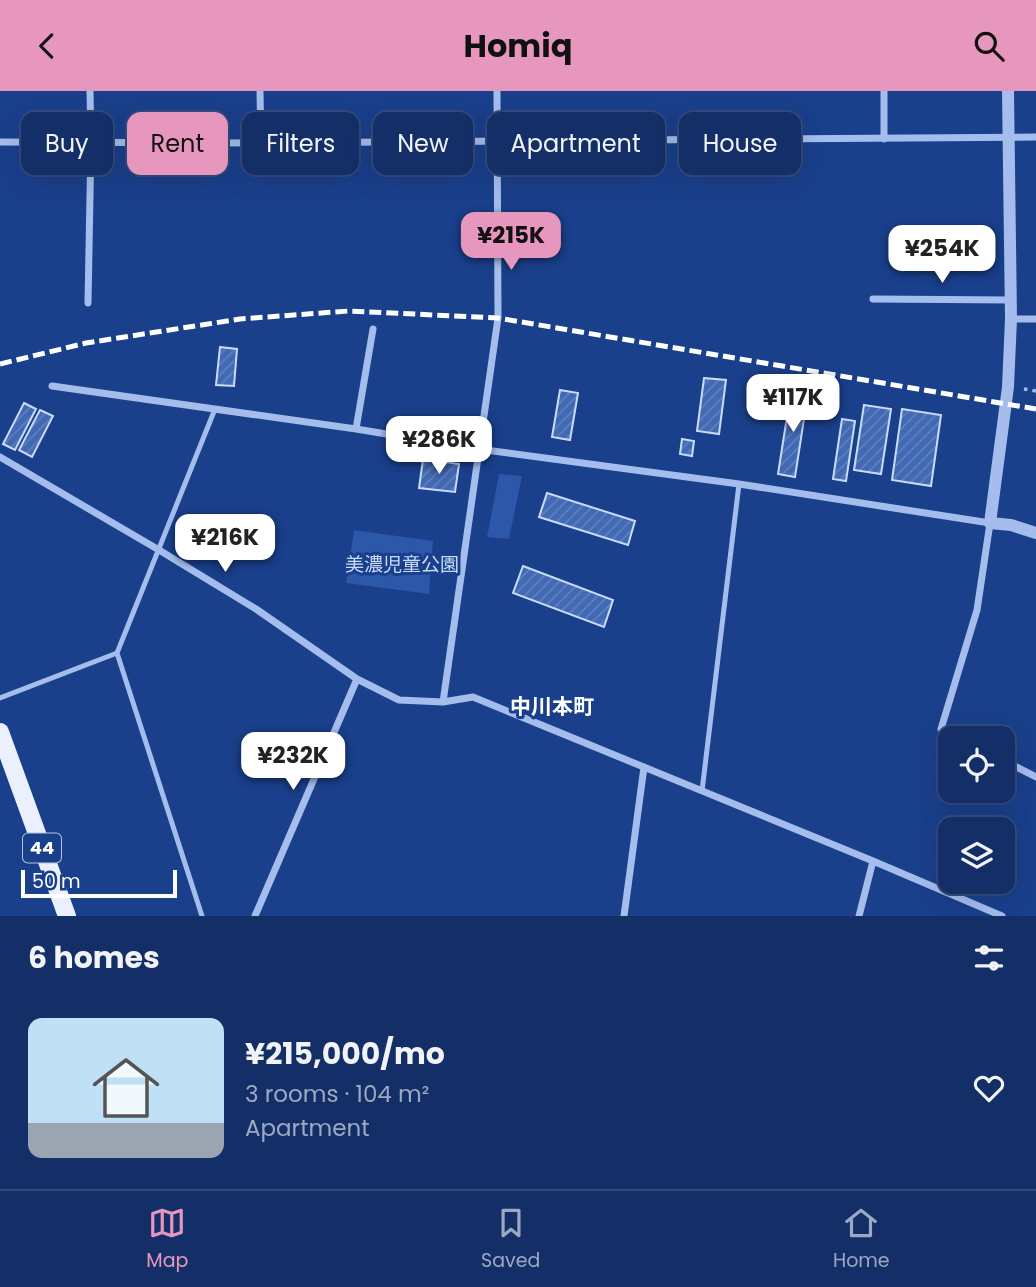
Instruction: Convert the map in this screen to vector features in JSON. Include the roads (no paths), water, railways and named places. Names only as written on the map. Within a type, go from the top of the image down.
[{"type":"main road","name":"44","points":[[0,731],[67,916]]},
{"type":"street","points":[[90,91],[91,112]]},
{"type":"street","points":[[260,91],[260,112]]},
{"type":"street","points":[[496,91],[496,112]]},
{"type":"street","points":[[884,91],[884,139]]},
{"type":"street","points":[[942,726],[977,610],[1008,387],[1011,300],[1008,91]]},
{"type":"street","points":[[665,140],[1036,137]]},
{"type":"street","points":[[359,142],[487,141]]},
{"type":"street","points":[[0,142],[21,142]]},
{"type":"street","points":[[113,142],[242,143]]},
{"type":"street","points":[[88,303],[91,175]]},
{"type":"street","points":[[443,702],[498,318],[497,175]]},
{"type":"street","points":[[873,299],[1011,300]]},
{"type":"street","points":[[1011,319],[1036,319]]},
{"type":"street","points":[[356,429],[373,329]]},
{"type":"street","points":[[52,386],[478,449],[739,484],[1011,525],[1036,533]]},
{"type":"street","points":[[0,457],[256,609],[357,679],[399,700],[443,702],[473,697],[1002,916]]},
{"type":"street","points":[[255,916],[357,679]]},
{"type":"street","points":[[1015,766],[1036,777]]},
{"type":"street","points":[[624,916],[644,767]]},
{"type":"street","points":[[859,916],[873,861]]},
{"type":"lane","points":[[202,916],[117,653],[215,409]]},
{"type":"lane","points":[[702,791],[739,484]]},
{"type":"lane","points":[[0,698],[117,653]]},
{"type":"railway","points":[[0,364],[86,343],[240,319],[349,311],[498,318],[1036,409]]},
{"type":"district","name":"中川本町","points":[[552,707]]},
{"type":"park label","name":"美濃児童公園","points":[[402,564]]}]
